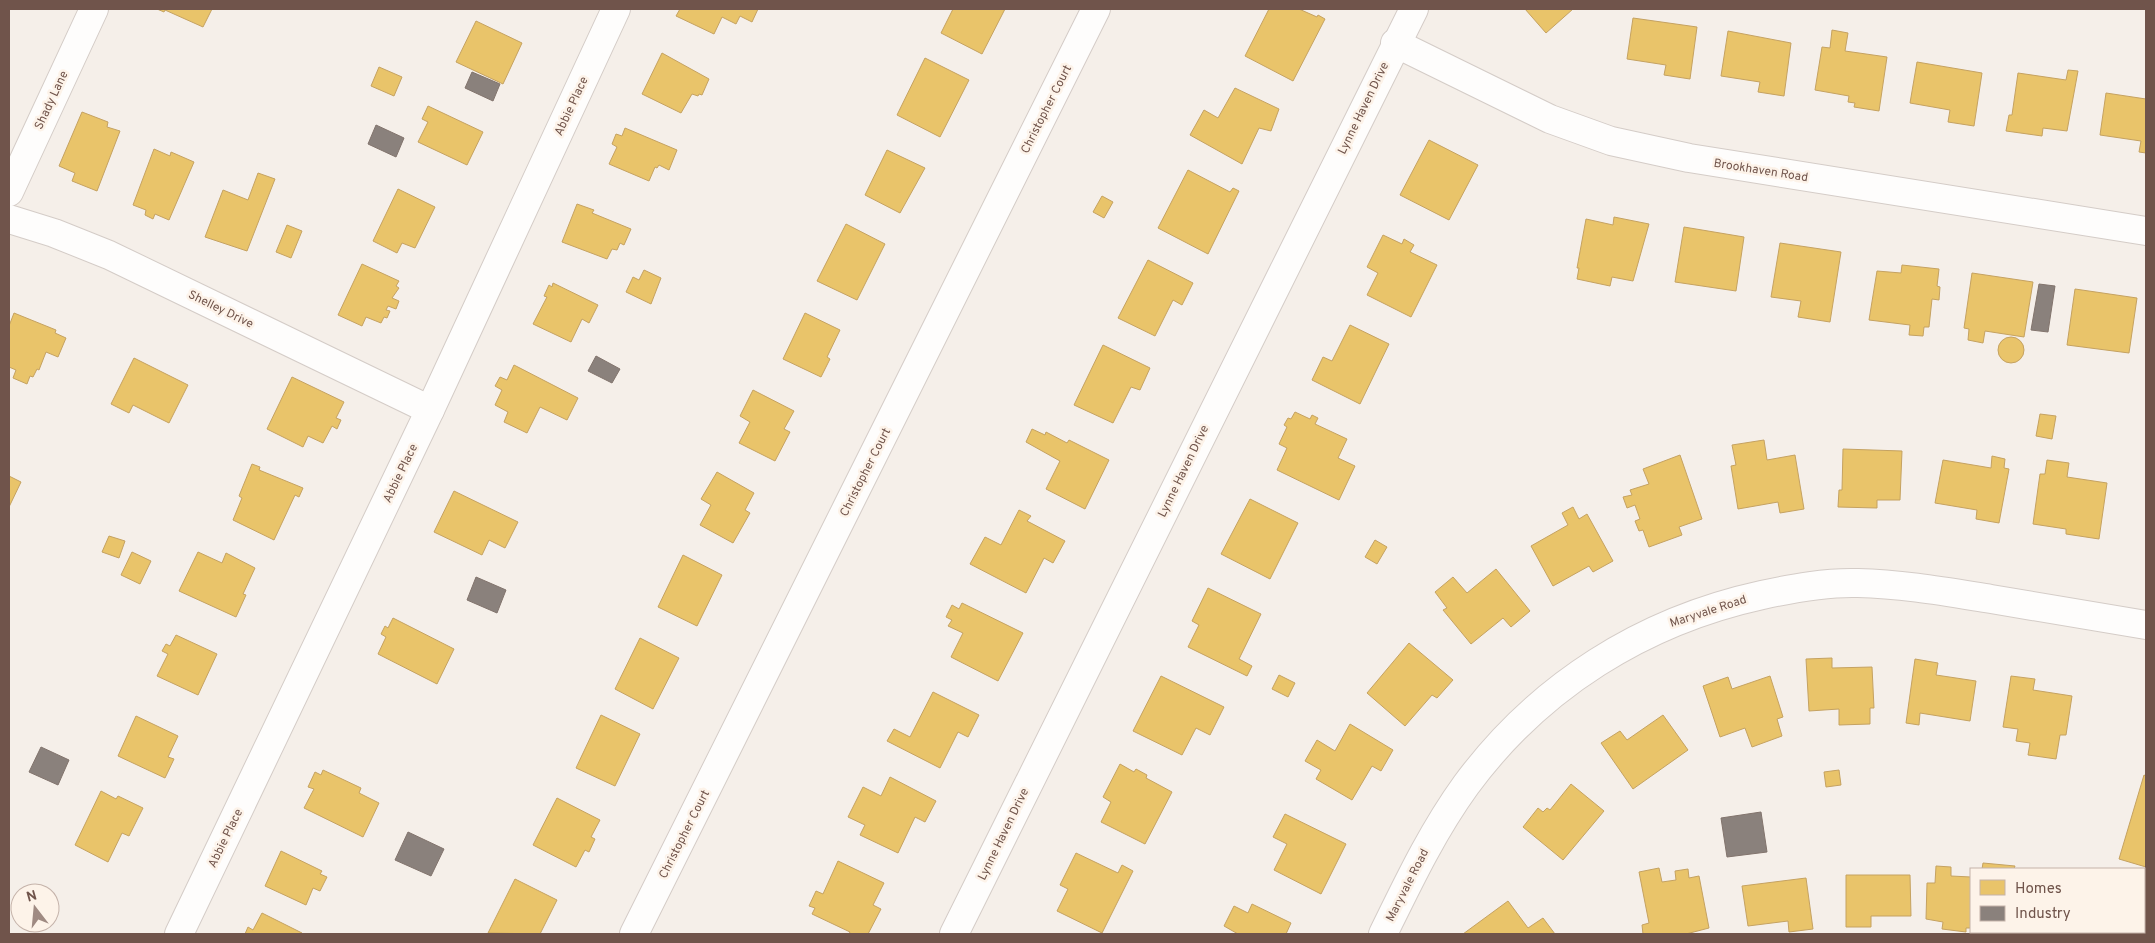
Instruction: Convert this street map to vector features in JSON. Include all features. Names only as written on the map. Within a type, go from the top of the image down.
[{"type":"street","name":"Shady Lane","points":[[9,192],[94,9]]},
{"type":"street","name":"Abbie Place","points":[[179,934],[430,410],[616,9]]},
{"type":"street","name":"Christopher Court","points":[[634,934],[1096,9]]},
{"type":"street","name":"Lynne Haven Drive","points":[[954,934],[1395,43],[1414,9]]},
{"type":"street","name":"Brookhaven Road","points":[[1395,43],[1550,119],[1611,141],[1689,158],[2146,231]]},
{"type":"street","name":"Shelley Drive","points":[[9,219],[54,233],[109,256],[430,410]]},
{"type":"street","name":"Maryvale Road","points":[[1382,934],[1434,832],[1467,784],[1508,735],[1558,689],[1612,652],[1676,620],[1736,600],[1803,586],[1858,583],[1920,587],[2146,625]]},
{"type":"building: Homes","points":[[157,9],[212,9],[203,27],[165,10],[164,12]]},
{"type":"building: Homes","points":[[680,9],[758,9],[752,22],[740,16],[736,24],[722,17],[714,34],[676,16]]},
{"type":"building: Homes","points":[[953,9],[1005,9],[982,54],[941,33]]},
{"type":"building: Homes","points":[[1269,9],[1299,9],[1325,19],[1293,81],[1245,56]]},
{"type":"building: Homes","points":[[1525,9],[1573,9],[1546,33]]},
{"type":"building: Homes","points":[[1633,18],[1697,27],[1690,79],[1664,75],[1666,65],[1627,59]]},
{"type":"building: Homes","points":[[476,21],[522,43],[503,84],[456,62]]},
{"type":"building: Homes","points":[[1832,30],[1848,33],[1845,51],[1887,57],[1879,111],[1854,107],[1855,103],[1848,102],[1849,96],[1815,90],[1822,47],[1830,48]]},
{"type":"building: Homes","points":[[1728,31],[1791,43],[1784,96],[1758,92],[1760,82],[1721,76]]},
{"type":"building: Homes","points":[[662,53],[709,79],[702,95],[692,94],[681,113],[642,94]]},
{"type":"building: Homes","points":[[925,58],[969,80],[940,137],[897,115]]},
{"type":"building: Homes","points":[[1917,62],[1982,73],[1974,126],[1948,122],[1950,110],[1910,103]]},
{"type":"building: Homes","points":[[379,67],[402,77],[394,96],[371,86]]},
{"type":"building: Homes","points":[[2068,70],[2078,71],[2067,131],[2043,128],[2042,136],[2006,131],[2009,115],[2012,115],[2018,73],[2066,80]]},
{"type":"building: Homes","points":[[1235,88],[1279,109],[1271,131],[1259,128],[1242,164],[1190,135],[1204,110],[1218,118]]},
{"type":"building: Homes","points":[[2106,93],[2146,99],[2146,153],[2139,152],[2141,141],[2100,135]]},
{"type":"building: Homes","points":[[428,106],[483,132],[467,165],[418,142],[428,122],[422,119]]},
{"type":"building: Homes","points":[[82,112],[108,122],[107,127],[120,131],[97,191],[72,181],[75,173],[59,166]]},
{"type":"building: Homes","points":[[625,128],[677,150],[669,170],[659,165],[657,168],[655,167],[649,181],[609,164],[617,147],[612,144],[616,134],[622,136]]},
{"type":"building: Homes","points":[[1429,140],[1478,165],[1449,220],[1400,195]]},
{"type":"building: Homes","points":[[154,149],[170,156],[171,152],[194,162],[169,220],[155,214],[153,219],[145,215],[146,210],[133,205]]},
{"type":"building: Homes","points":[[887,150],[925,168],[900,213],[865,195]]},
{"type":"building: Homes","points":[[1188,170],[1230,192],[1233,188],[1239,191],[1208,254],[1158,228]]},
{"type":"building: Homes","points":[[258,173],[275,179],[247,251],[205,237],[223,190],[248,200]]},
{"type":"building: Homes","points":[[398,189],[435,207],[415,248],[402,243],[397,253],[373,241]]},
{"type":"building: Homes","points":[[1102,196],[1113,202],[1104,218],[1093,212]]},
{"type":"building: Homes","points":[[577,204],[594,210],[592,213],[631,229],[624,245],[620,243],[617,250],[612,249],[607,259],[562,242]]},
{"type":"building: Homes","points":[[1614,217],[1649,224],[1633,281],[1612,277],[1610,286],[1577,279],[1579,268],[1577,268],[1586,219],[1613,225]]},
{"type":"building: Homes","points":[[846,224],[885,244],[857,300],[817,281]]},
{"type":"building: Homes","points":[[287,225],[302,231],[291,258],[276,252]]},
{"type":"building: Homes","points":[[1684,227],[1744,237],[1736,291],[1675,282]]},
{"type":"building: Homes","points":[[1383,235],[1402,244],[1404,239],[1414,245],[1410,252],[1437,265],[1411,317],[1367,295],[1378,273],[1367,267]]},
{"type":"building: Homes","points":[[1780,243],[1841,252],[1830,322],[1798,317],[1801,301],[1771,297]]},
{"type":"building: Homes","points":[[1148,260],[1193,283],[1182,305],[1173,300],[1155,336],[1118,318]]},
{"type":"building: Homes","points":[[362,264],[399,281],[396,286],[399,288],[392,298],[399,301],[396,309],[388,306],[386,310],[390,311],[387,318],[384,317],[381,323],[366,317],[362,326],[338,315]]},
{"type":"building: Homes","points":[[1902,265],[1939,269],[1937,286],[1940,287],[1939,300],[1932,299],[1929,327],[1924,327],[1923,336],[1909,335],[1910,325],[1869,320],[1877,271],[1901,273]]},
{"type":"building: Homes","points":[[644,270],[661,278],[651,304],[626,292],[633,277],[639,280]]},
{"type":"building: Homes","points":[[1972,273],[2033,282],[2024,337],[1985,331],[1983,343],[1968,340],[1969,329],[1964,328]]},
{"type":"building: Homes","points":[[553,283],[598,305],[589,323],[582,319],[571,342],[533,324],[547,297],[544,296],[549,285],[552,287]]},
{"type":"building: Homes","points":[[2075,289],[2137,298],[2129,353],[2067,345]]},
{"type":"building: Homes","points":[[14,313],[56,330],[55,333],[66,338],[58,357],[46,352],[39,370],[37,369],[33,377],[30,376],[27,384],[13,378],[16,370],[9,367],[9,326]]},
{"type":"building: Homes","points":[[805,313],[840,330],[827,357],[830,359],[821,377],[783,359]]},
{"type":"building: Homes","points":[[1350,325],[1389,344],[1360,404],[1312,380],[1323,357],[1332,361]]},
{"type":"building: Homes","points":[[2011,337],[2020,341],[2024,350],[2020,359],[2011,363],[2002,359],[1998,350],[2002,341]]},
{"type":"building: Homes","points":[[1103,345],[1150,368],[1140,390],[1131,387],[1113,423],[1074,405]]},
{"type":"building: Homes","points":[[134,358],[188,385],[169,423],[133,405],[129,413],[111,404]]},
{"type":"building: Homes","points":[[514,365],[578,398],[567,420],[540,407],[527,433],[504,422],[508,412],[495,405],[502,390],[495,386],[500,377],[507,380]]},
{"type":"building: Homes","points":[[292,377],[344,402],[336,418],[341,420],[337,429],[332,426],[323,443],[308,436],[303,447],[267,429]]},
{"type":"building: Homes","points":[[753,390],[794,411],[784,429],[790,432],[775,461],[739,443],[750,422],[740,416]]},
{"type":"building: Homes","points":[[1295,412],[1310,419],[1312,415],[1318,418],[1315,424],[1347,439],[1338,458],[1355,466],[1339,500],[1277,470],[1287,448],[1279,444],[1287,427],[1284,425]]},
{"type":"building: Homes","points":[[2040,414],[2056,416],[2052,439],[2036,436]]},
{"type":"building: Homes","points":[[1032,429],[1045,435],[1046,432],[1067,443],[1069,440],[1109,460],[1085,509],[1046,489],[1060,461],[1026,442]]},
{"type":"building: Homes","points":[[1764,440],[1767,460],[1795,455],[1804,509],[1780,513],[1778,502],[1738,509],[1731,466],[1736,465],[1732,445]]},
{"type":"building: Homes","points":[[1843,449],[1902,451],[1900,500],[1877,500],[1877,508],[1838,507],[1839,490],[1842,490]]},
{"type":"building: Homes","points":[[1680,455],[1702,519],[1679,527],[1682,535],[1649,547],[1643,530],[1639,531],[1635,521],[1640,519],[1635,505],[1627,508],[1623,497],[1632,495],[1630,490],[1649,484],[1643,469]]},
{"type":"building: Homes","points":[[1992,456],[2005,459],[2004,468],[2009,469],[1999,523],[1976,519],[1977,510],[1935,503],[1943,460],[1991,468]]},
{"type":"building: Homes","points":[[2047,460],[2069,463],[2067,477],[2107,483],[2099,539],[2066,534],[2066,529],[2033,524],[2040,474],[2045,474]]},
{"type":"building: Homes","points":[[252,464],[260,467],[259,470],[303,488],[299,497],[295,495],[274,540],[233,520],[242,498],[239,496]]},
{"type":"building: Homes","points":[[717,472],[754,493],[745,510],[750,513],[733,543],[700,525],[711,505],[701,499]]},
{"type":"building: Homes","points":[[9,476],[21,482],[9,507]]},
{"type":"building: Homes","points":[[454,491],[518,522],[505,548],[489,540],[482,555],[434,532]]},
{"type":"building: Homes","points":[[1250,499],[1298,523],[1270,579],[1221,554]]},
{"type":"building: Homes","points":[[1573,507],[1579,519],[1587,514],[1613,561],[1593,572],[1589,566],[1553,586],[1531,546],[1568,525],[1562,513]]},
{"type":"building: Homes","points":[[1019,510],[1031,516],[1027,521],[1065,541],[1053,563],[1044,558],[1026,593],[970,564],[985,537],[1001,545]]},
{"type":"building: Homes","points":[[109,536],[125,541],[119,558],[102,552]]},
{"type":"building: Homes","points":[[1375,540],[1387,547],[1377,564],[1365,557]]},
{"type":"building: Homes","points":[[132,552],[151,561],[140,584],[121,575]]},
{"type":"building: Homes","points":[[198,552],[222,563],[226,553],[255,568],[243,594],[246,595],[236,617],[179,591]]},
{"type":"building: Homes","points":[[683,555],[722,575],[697,626],[658,607]]},
{"type":"building: Homes","points":[[1496,569],[1530,611],[1511,627],[1503,618],[1471,644],[1443,610],[1447,608],[1435,592],[1453,577],[1467,593]]},
{"type":"building: Homes","points":[[1208,588],[1261,614],[1239,659],[1252,666],[1247,676],[1188,647],[1199,625],[1192,621]]},
{"type":"building: Homes","points":[[962,603],[1023,633],[998,681],[951,657],[963,633],[948,626],[952,620],[946,617],[952,605],[959,609]]},
{"type":"building: Homes","points":[[393,618],[454,649],[437,684],[378,654],[386,637],[381,634],[385,626],[388,628]]},
{"type":"building: Homes","points":[[176,635],[217,654],[198,695],[157,676],[168,654],[162,651],[166,644],[170,646]]},
{"type":"building: Homes","points":[[640,638],[679,658],[653,709],[615,689]]},
{"type":"building: Homes","points":[[1409,643],[1453,680],[1437,698],[1432,695],[1405,726],[1367,693]]},
{"type":"building: Homes","points":[[1832,658],[1832,668],[1872,667],[1874,708],[1870,708],[1870,724],[1839,725],[1839,709],[1809,711],[1806,659]]},
{"type":"building: Homes","points":[[1915,659],[1938,663],[1936,675],[1976,681],[1970,721],[1920,713],[1919,725],[1906,723]]},
{"type":"building: Homes","points":[[1279,675],[1295,683],[1288,697],[1272,689]]},
{"type":"building: Homes","points":[[1161,676],[1224,707],[1210,735],[1196,728],[1182,755],[1133,731]]},
{"type":"building: Homes","points":[[1770,676],[1783,717],[1777,719],[1782,736],[1752,747],[1745,728],[1720,737],[1703,686],[1728,677],[1732,689]]},
{"type":"building: Homes","points":[[2011,676],[2035,679],[2033,690],[2072,696],[2066,735],[2060,735],[2056,759],[2028,755],[2030,743],[2016,741],[2018,729],[2003,727]]},
{"type":"building: Homes","points":[[933,692],[979,715],[968,737],[958,732],[940,768],[887,741],[894,729],[910,737]]},
{"type":"building: Homes","points":[[601,715],[640,734],[615,786],[576,768]]},
{"type":"building: Homes","points":[[1663,715],[1688,750],[1633,789],[1601,743],[1620,731],[1627,740]]},
{"type":"building: Homes","points":[[136,716],[178,736],[168,757],[174,759],[165,778],[118,756]]},
{"type":"building: Homes","points":[[1350,724],[1393,750],[1381,771],[1372,766],[1352,800],[1316,779],[1321,770],[1305,761],[1317,740],[1335,751]]},
{"type":"building: Homes","points":[[1120,764],[1134,772],[1136,769],[1147,775],[1146,778],[1172,792],[1145,844],[1101,822],[1111,802],[1103,797]]},
{"type":"building: Homes","points":[[323,770],[361,788],[359,793],[379,803],[363,837],[304,808],[314,789],[308,787],[315,772],[321,775]]},
{"type":"building: Homes","points":[[1839,770],[1841,785],[1826,787],[1824,772]]},
{"type":"building: Homes","points":[[2144,775],[2146,776],[2146,867],[2119,859]]},
{"type":"building: Homes","points":[[890,777],[936,801],[925,822],[915,817],[898,853],[860,835],[865,825],[848,817],[863,787],[881,796]]},
{"type":"building: Homes","points":[[1571,784],[1604,811],[1563,860],[1523,827],[1538,808],[1543,812],[1547,808],[1550,810]]},
{"type":"building: Homes","points":[[101,791],[116,799],[118,796],[143,808],[129,836],[122,833],[108,862],[75,845]]},
{"type":"building: Homes","points":[[557,798],[600,820],[591,837],[595,839],[589,852],[585,850],[576,867],[533,845]]},
{"type":"building: Homes","points":[[1285,814],[1346,844],[1321,894],[1274,870],[1287,844],[1273,837]]},
{"type":"building: Homes","points":[[281,851],[322,871],[320,874],[327,877],[320,891],[313,888],[306,905],[265,886]]},
{"type":"building: Homes","points":[[1076,853],[1118,873],[1122,865],[1133,871],[1102,933],[1057,911],[1068,889],[1060,885]]},
{"type":"building: Homes","points":[[838,861],[884,883],[873,905],[881,909],[868,934],[849,934],[850,932],[812,914],[815,908],[809,906],[816,891],[823,894]]},
{"type":"building: Homes","points":[[1983,863],[2015,866],[2014,868],[1982,868]]},
{"type":"building: Homes","points":[[1936,866],[1951,867],[1951,876],[1970,877],[1970,928],[1966,928],[1966,932],[1942,929],[1943,922],[1926,919],[1927,883],[1935,883]]},
{"type":"building: Homes","points":[[1659,868],[1662,882],[1676,880],[1675,871],[1688,869],[1689,878],[1699,876],[1709,928],[1686,934],[1643,934],[1642,925],[1649,923],[1639,872]]},
{"type":"building: Homes","points":[[1846,875],[1910,875],[1911,916],[1871,916],[1871,927],[1846,927]]},
{"type":"building: Homes","points":[[1806,878],[1813,929],[1789,932],[1788,921],[1748,926],[1742,886]]},
{"type":"building: Homes","points":[[515,879],[557,900],[540,934],[488,933]]},
{"type":"building: Homes","points":[[1508,901],[1528,928],[1543,918],[1555,934],[1463,934]]},
{"type":"building: Homes","points":[[1252,904],[1291,923],[1286,934],[1238,934],[1224,926],[1234,906],[1248,913]]},
{"type":"building: Homes","points":[[262,913],[302,933],[245,934],[248,927],[253,930]]},
{"type":"building: Homes","points":[[2146,914],[2146,934],[2089,934],[2145,933]]},
{"type":"building: Industry","points":[[472,72],[500,84],[493,101],[465,88]]},
{"type":"building: Industry","points":[[376,125],[404,138],[396,157],[368,144]]},
{"type":"building: Industry","points":[[2039,284],[2055,286],[2048,332],[2031,330]]},
{"type":"building: Industry","points":[[596,356],[620,369],[612,383],[588,371]]},
{"type":"building: Industry","points":[[476,577],[506,590],[497,613],[467,600]]},
{"type":"building: Industry","points":[[41,747],[69,760],[58,785],[29,772]]},
{"type":"building: Industry","points":[[1761,812],[1767,852],[1727,857],[1721,818]]},
{"type":"building: Industry","points":[[408,832],[444,849],[431,876],[395,860]]}]
